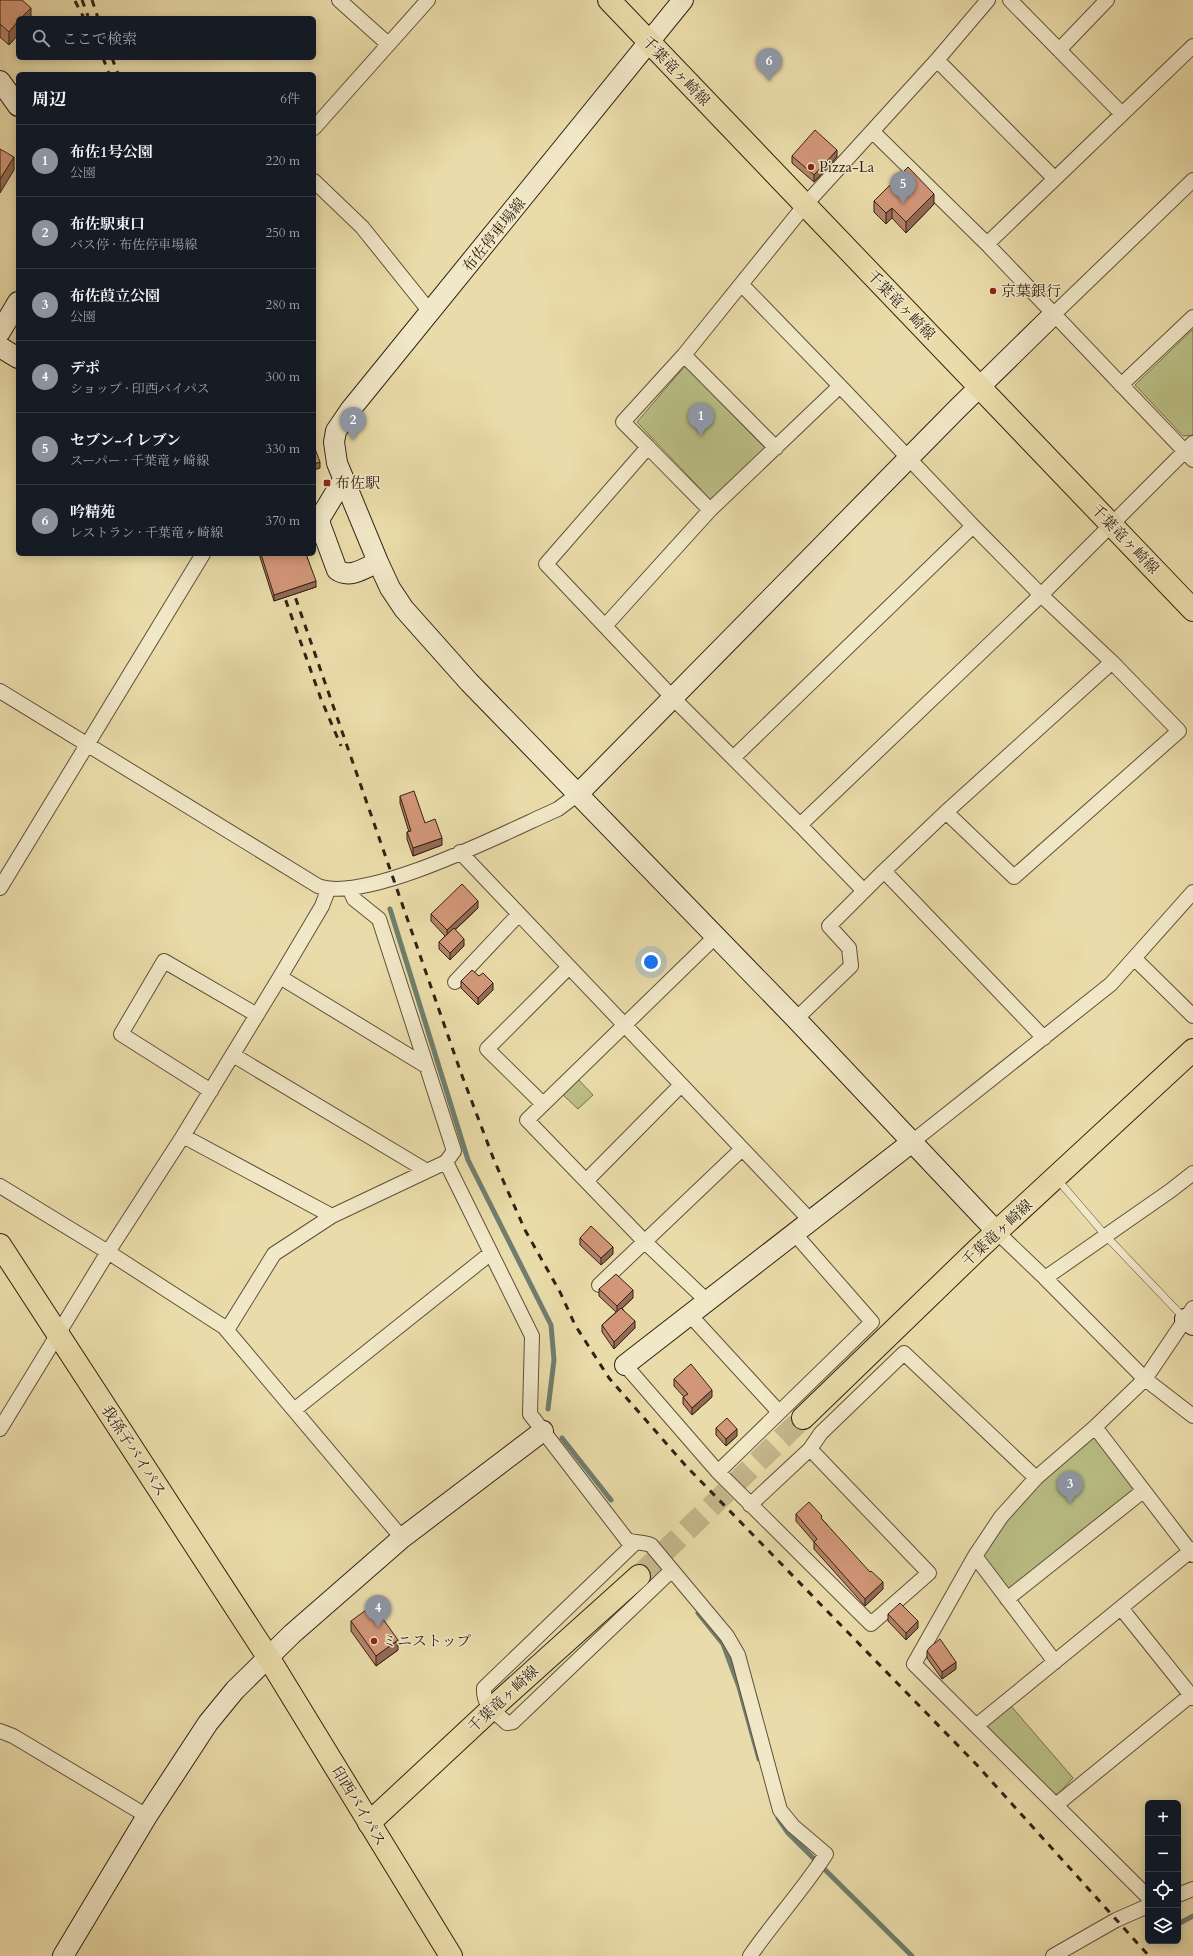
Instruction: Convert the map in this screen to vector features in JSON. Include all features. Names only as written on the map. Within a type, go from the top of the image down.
[{"type":"main road","name":"千葉竜ヶ崎線","points":[[609,0],[648,43],[980,386],[1193,610]]},
{"type":"main road","name":"千葉竜ヶ崎線","points":[[803,1418],[997,1232],[1193,1050]]},
{"type":"main road","name":"我孫子バイパス","points":[[0,1244],[268,1657]]},
{"type":"main road","name":"千葉竜ヶ崎線","points":[[369,1823],[639,1576]]},
{"type":"main road","name":"印西バイパス","points":[[268,1657],[451,1956]]},
{"type":"street","points":[[339,0],[388,44]]},
{"type":"street","points":[[316,126],[428,0]]},
{"type":"street","name":"布佐停車場線","points":[[683,0],[351,409],[336,431],[335,451],[343,480],[378,562],[390,588],[404,609],[431,640],[796,1019],[997,1232]]},
{"type":"street","points":[[710,510],[623,422],[684,355],[805,206],[937,60],[988,0]]},
{"type":"street","points":[[1010,0],[1122,114]]},
{"type":"street","points":[[1059,50],[1107,0]]},
{"type":"street","points":[[987,244],[1193,46]]},
{"type":"street","points":[[937,60],[1054,178]]},
{"type":"street","points":[[0,81],[16,103]]},
{"type":"street","points":[[800,825],[1190,452],[1053,315],[987,244],[873,132]]},
{"type":"street","points":[[0,691],[318,886],[328,890],[349,888],[393,880],[460,852],[558,809],[578,794],[980,386],[1193,180]]},
{"type":"street","points":[[316,183],[362,227],[430,313]]},
{"type":"street","points":[[742,285],[973,526],[1041,595],[1112,662],[1179,731],[1014,878],[946,812]]},
{"type":"street","points":[[0,332],[16,305]]},
{"type":"street","points":[[1122,385],[1193,317]]},
{"type":"street","points":[[0,347],[16,357]]},
{"type":"street","points":[[684,355],[776,448]]},
{"type":"street","points":[[605,626],[710,510],[840,386]]},
{"type":"street","points":[[648,447],[546,564],[673,698],[863,890]]},
{"type":"street","points":[[343,480],[320,518],[320,524],[338,570],[342,573],[350,574],[378,562]]},
{"type":"street","points":[[733,758],[973,526]]},
{"type":"street","points":[[0,888],[202,556]]},
{"type":"street","points":[[796,1019],[851,966],[849,948],[829,926],[863,890],[946,812],[1112,662]]},
{"type":"street","points":[[460,852],[810,1220]]},
{"type":"street","points":[[884,871],[1044,1038]]},
{"type":"street","points":[[227,1330],[274,1254],[332,1216],[446,1162],[454,1150],[379,919],[354,899],[349,888]]},
{"type":"street","points":[[0,1428],[108,1252],[233,1055],[322,906],[328,890]]},
{"type":"street","points":[[810,1449],[929,1573],[872,1624],[718,1472],[624,1365],[912,1142],[1111,984],[1193,892]]},
{"type":"street","points":[[455,982],[519,914]]},
{"type":"street","points":[[706,1300],[645,1242],[527,1120],[716,936]]},
{"type":"street","points":[[1134,958],[1193,1016]]},
{"type":"street","points":[[211,1091],[121,1034],[164,961],[257,1015]]},
{"type":"street","points":[[543,1104],[487,1048],[569,967]]},
{"type":"street","points":[[280,977],[426,1066]]},
{"type":"street","points":[[233,1055],[427,1171]]},
{"type":"street","points":[[586,1181],[681,1085]]},
{"type":"street","points":[[183,1136],[332,1216]]},
{"type":"street","points":[[600,1286],[742,1149]]},
{"type":"street","points":[[446,1162],[532,1336],[530,1414],[627,1540],[635,1543],[646,1543],[651,1545],[726,1636],[738,1655],[780,1810],[793,1826],[826,1854],[812,1876],[771,1925],[750,1956]]},
{"type":"street","points":[[1045,1278],[1170,1192],[1193,1173]]},
{"type":"street","points":[[0,1186],[108,1252],[227,1330],[402,1538]]},
{"type":"street","points":[[997,1232],[1145,1379],[1193,1416]]},
{"type":"street","points":[[718,1472],[872,1322],[794,1233]]},
{"type":"street","points":[[294,1410],[491,1253]]},
{"type":"street","points":[[690,1314],[779,1412]]},
{"type":"street","points":[[1145,1894],[914,1664],[975,1556],[1001,1517],[1036,1478],[1095,1427],[1145,1379],[1190,1317]]},
{"type":"street","points":[[750,1505],[810,1449],[821,1433],[904,1354],[1036,1478]]},
{"type":"street","points":[[976,1726],[1192,1552],[1143,1491],[1095,1427]]},
{"type":"street","points":[[63,1956],[147,1816],[208,1723],[235,1690],[268,1657],[402,1538],[543,1431]]},
{"type":"street","points":[[1007,1599],[1143,1491]]},
{"type":"street","points":[[635,1543],[484,1688],[484,1698],[492,1709],[507,1723],[513,1722],[672,1570]]},
{"type":"street","points":[[975,1556],[1055,1662]]},
{"type":"street","points":[[1056,1805],[1192,1697],[1121,1608]]},
{"type":"street","points":[[0,1731],[13,1736],[147,1816]]},
{"type":"street","points":[[1181,1894],[1193,1889]]},
{"type":"street","points":[[1053,1956],[1116,1920],[1145,1907]]},
{"type":"lane","points":[[1056,1177],[1106,1236],[1190,1317]]},
{"type":"green space","points":[[1193,329],[1193,435],[1183,436],[1135,385]]},
{"type":"green space","points":[[685,366],[766,449],[711,500],[637,422]]},
{"type":"green space","points":[[576,1077],[593,1095],[578,1109],[561,1093]]},
{"type":"green space","points":[[1095,1427],[1143,1491],[1007,1599],[975,1556],[1001,1517]]},
{"type":"green space","points":[[1011,1706],[1073,1778],[1058,1794],[1048,1794],[984,1725]]},
{"type":"building","points":[[0,0],[22,0],[31,8],[23,16],[16,16],[16,23],[9,32],[0,24]]},
{"type":"building","points":[[815,130],[837,150],[814,175],[792,156]]},
{"type":"building","points":[[0,149],[14,157],[0,179]]},
{"type":"building","points":[[908,167],[934,194],[906,222],[892,208],[886,213],[874,201]]},
{"type":"building","points":[[316,451],[320,462],[316,463]]},
{"type":"building","points":[[262,556],[307,556],[316,581],[274,595]]},
{"type":"building","points":[[414,791],[425,823],[435,819],[442,838],[413,848],[407,832],[411,831],[400,796]]},
{"type":"building","points":[[462,884],[478,901],[447,930],[431,914]]},
{"type":"building","points":[[454,928],[464,939],[450,953],[439,942]]},
{"type":"building","points":[[472,970],[479,976],[483,973],[493,983],[478,998],[461,981]]},
{"type":"building","points":[[591,1226],[613,1247],[601,1258],[580,1238]]},
{"type":"building","points":[[616,1274],[633,1290],[617,1306],[599,1289]]},
{"type":"building","points":[[621,1308],[635,1321],[614,1342],[602,1325]]},
{"type":"building","points":[[691,1364],[712,1390],[692,1408],[683,1397],[688,1394],[674,1379]]},
{"type":"building","points":[[727,1418],[737,1429],[726,1439],[716,1428]]},
{"type":"building","points":[[809,1502],[822,1516],[821,1518],[870,1572],[871,1571],[883,1582],[865,1599],[814,1542],[817,1539],[796,1514]]},
{"type":"building","points":[[900,1603],[918,1621],[906,1633],[888,1614]]},
{"type":"building","name":"ミニストップ","points":[[373,1605],[398,1640],[376,1656],[351,1621]]},
{"type":"building","points":[[940,1639],[956,1662],[942,1672],[927,1651]]},
{"type":"waterway","points":[[390,909],[468,1160],[551,1325],[554,1360],[548,1409]]},
{"type":"waterway","points":[[562,1438],[611,1500]]},
{"type":"waterway","points":[[698,1613],[723,1644],[739,1687],[759,1759]]},
{"type":"waterway","points":[[778,1818],[788,1833],[912,1956]]},
{"type":"waterway","points":[[1181,1922],[1193,1916]]},
{"type":"tunnel","points":[[639,1576],[803,1418]]},
{"type":"railway","points":[[82,0],[88,16]]},
{"type":"railway","points":[[92,0],[97,16]]},
{"type":"railway","points":[[75,1],[83,16]]},
{"type":"railway","points":[[104,60],[108,72]]},
{"type":"railway","points":[[113,60],[117,72]]},
{"type":"railway","points":[[291,585],[461,1073],[494,1160],[525,1230],[560,1292],[575,1325],[609,1378],[686,1466],[976,1764],[1149,1956]]},
{"type":"railway","points":[[281,587],[321,699],[341,746]]},
{"type":"place","name":"吟精苑","points":[[769,81]]},
{"type":"place","name":"Pizza-La","points":[[811,167]]},
{"type":"place","name":"セブン-イレブン","points":[[903,204]]},
{"type":"place","name":"京葉銀行","points":[[993,291]]},
{"type":"place","name":"布佐1号公園","points":[[701,436]]},
{"type":"place","name":"布佐駅東口","points":[[353,440]]},
{"type":"place","name":"布佐駅","points":[[327,483]]},
{"type":"place","name":"布佐葭立公園","points":[[1070,1504]]},
{"type":"place","name":"デポ","points":[[378,1628]]},
{"type":"place","name":"ミニストップ","points":[[374,1641]]}]
